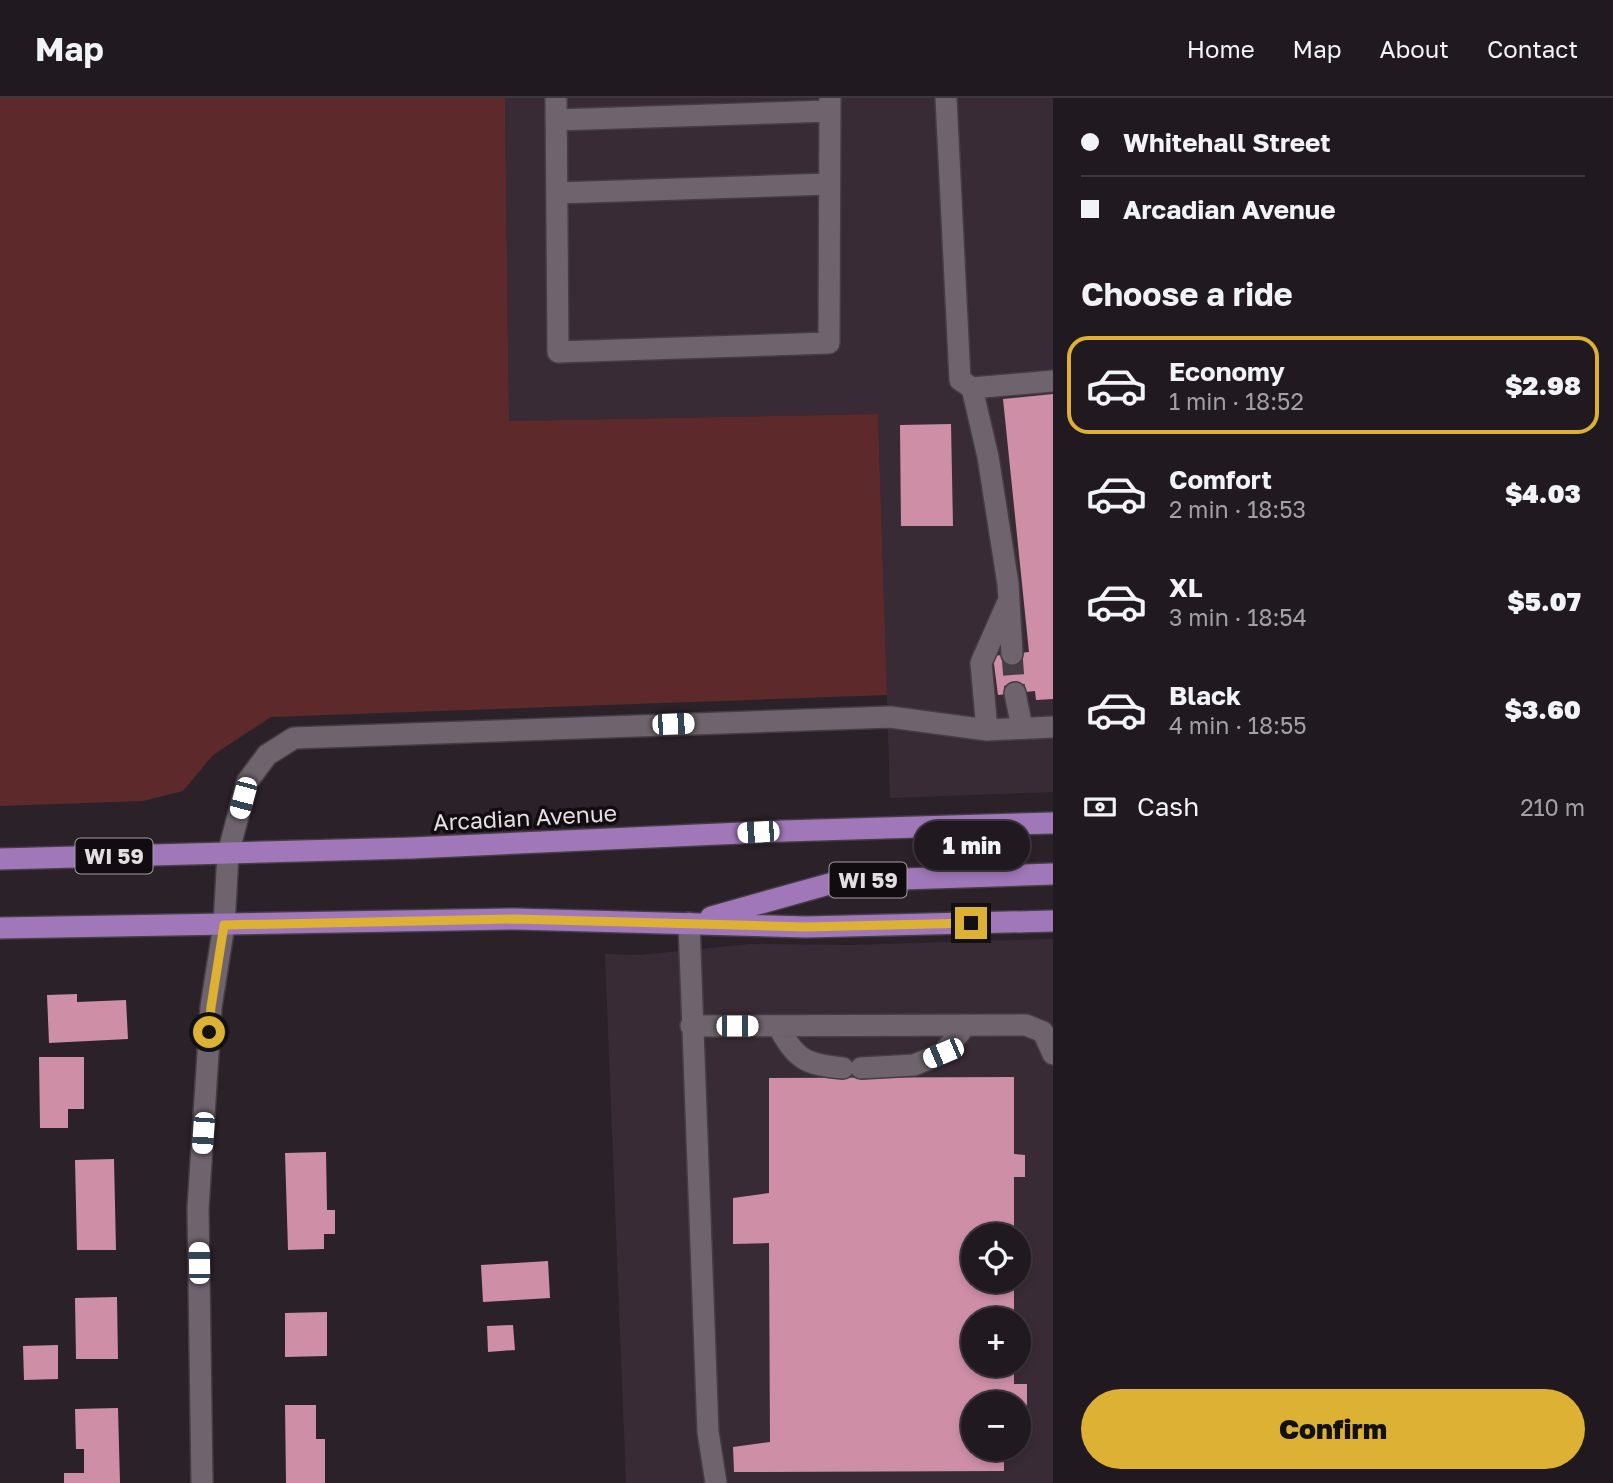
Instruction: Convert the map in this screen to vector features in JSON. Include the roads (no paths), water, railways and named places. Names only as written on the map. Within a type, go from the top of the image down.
[{"type":"main road","name":"Arcadian Avenue","points":[[0,859],[425,848],[784,831],[1053,823]]},
{"type":"main road","name":"WI 59","points":[[0,929],[515,919],[689,923],[840,881],[1053,874]]},
{"type":"main road","points":[[689,923],[806,927],[1053,921]]},
{"type":"street","points":[[556,98],[556,120],[557,193],[558,352],[829,343],[830,104],[556,120]]},
{"type":"street","points":[[946,98],[960,380],[972,388],[1053,381]]},
{"type":"street","points":[[557,193],[830,184]]},
{"type":"street","points":[[972,388],[988,457],[1009,598],[1012,654]]},
{"type":"street","points":[[987,730],[981,663],[1009,598]]},
{"type":"street","points":[[1015,693],[1022,728]]},
{"type":"street","points":[[202,1483],[198,1208],[211,1007],[224,925],[228,854],[247,782],[267,755],[294,738],[890,717],[987,730],[1053,727]]},
{"type":"street","points":[[689,923],[708,1432],[716,1483]]},
{"type":"street","points":[[691,1026],[1026,1025],[1043,1032],[1053,1054]]},
{"type":"street","points":[[769,1026],[800,1058],[820,1066],[852,1068],[915,1065],[943,1053],[965,1026]]},
{"type":"tunnel","points":[[1012,654],[1015,693]]}]
